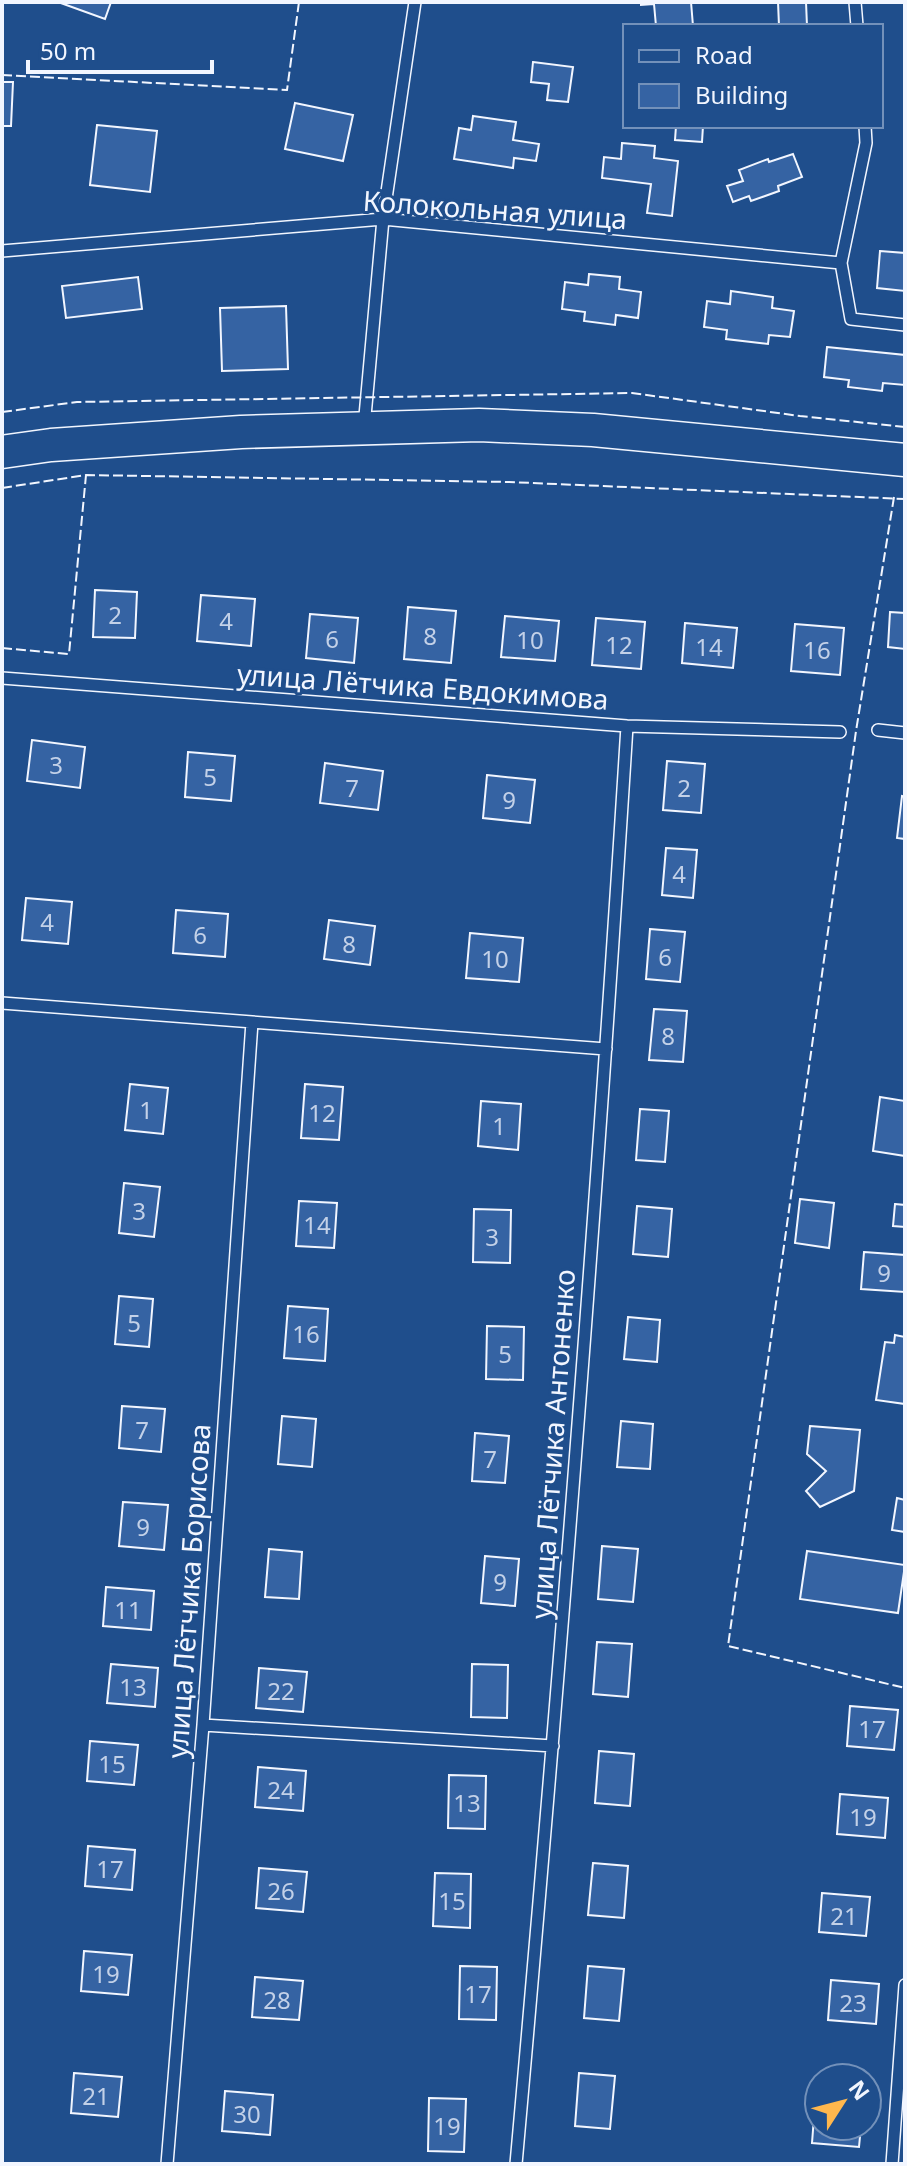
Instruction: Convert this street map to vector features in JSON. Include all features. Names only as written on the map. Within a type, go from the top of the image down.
[{"type":"street","points":[[2,452],[51,445],[241,432],[479,425],[593,430],[905,460]]},
{"type":"lane","points":[[364,428],[383,219],[415,2]]},
{"type":"lane","points":[[855,2],[857,24]]},
{"type":"lane","points":[[865,128],[866,143],[841,263],[851,319],[905,325]]},
{"type":"lane","name":"Колокольная улица","points":[[2,251],[383,219],[841,263]]},
{"type":"lane","name":"улица Лётчика Евдокимова","points":[[2,678],[627,726],[840,732]]},
{"type":"lane","name":"улица Лётчика Антоненко","points":[[516,2164],[553,1746],[606,1049],[627,726]]},
{"type":"lane","points":[[878,730],[905,733]]},
{"type":"lane","points":[[2,1003],[606,1049]]},
{"type":"lane","name":"улица Лётчика Борисова","points":[[167,2164],[203,1725],[252,1022]]},
{"type":"lane","points":[[203,1725],[553,1746]]},
{"type":"lane","points":[[892,2164],[905,1985]]},
{"type":"building","points":[[58,2],[111,2],[105,19]]},
{"type":"building","points":[[641,2],[691,2],[693,24],[656,24],[654,4],[641,5]]},
{"type":"building","points":[[778,2],[806,2],[807,24],[779,24]]},
{"type":"building","points":[[533,62],[573,67],[568,102],[547,100],[549,84],[531,82]]},
{"type":"building","points":[[2,82],[13,82],[11,126],[2,126]]},
{"type":"building","points":[[295,103],[353,115],[343,161],[285,149]]},
{"type":"building","points":[[473,116],[516,122],[513,140],[539,144],[536,161],[514,158],[513,168],[454,159],[459,128],[471,130]]},
{"type":"building","points":[[97,125],[157,131],[150,192],[90,185]]},
{"type":"building","points":[[676,128],[703,128],[702,142],[675,140]]},
{"type":"building","points":[[622,143],[655,146],[654,158],[678,161],[672,216],[647,213],[651,184],[602,178],[604,157],[621,159]]},
{"type":"building","points":[[793,154],[802,177],[778,186],[779,191],[751,201],[749,196],[733,202],[727,186],[743,181],[739,170]]},
{"type":"building","points":[[880,251],[905,253],[905,291],[877,288]]},
{"type":"building","points":[[589,274],[620,277],[619,289],[641,292],[638,318],[616,315],[615,325],[584,321],[585,312],[562,309],[565,282],[588,285]]},
{"type":"building","points":[[138,277],[142,309],[66,318],[62,286]]},
{"type":"building","points":[[731,291],[773,297],[772,308],[794,311],[790,337],[769,335],[768,344],[726,339],[727,330],[704,327],[707,301],[730,304]]},
{"type":"building","points":[[286,306],[288,369],[222,371],[220,308]]},
{"type":"building","points":[[827,347],[905,355],[905,385],[883,383],[882,391],[848,387],[849,380],[824,377]]},
{"type":"building","points":[[95,590],[137,592],[135,638],[93,637]]},
{"type":"building","points":[[201,595],[255,599],[251,646],[197,641]]},
{"type":"building","points":[[408,607],[456,611],[451,663],[404,659]]},
{"type":"building","points":[[890,612],[905,613],[905,649],[888,647]]},
{"type":"building","points":[[310,614],[358,618],[354,663],[306,658]]},
{"type":"building","points":[[505,616],[559,621],[555,661],[501,657]]},
{"type":"building","points":[[596,618],[645,622],[641,669],[592,665]]},
{"type":"building","points":[[685,623],[737,628],[733,668],[682,663]]},
{"type":"building","points":[[795,624],[844,628],[840,675],[791,671]]},
{"type":"building","points":[[32,740],[85,747],[80,788],[27,781]]},
{"type":"building","points":[[188,752],[235,756],[231,801],[185,797]]},
{"type":"building","points":[[667,761],[705,764],[701,813],[663,810]]},
{"type":"building","points":[[325,763],[383,771],[378,810],[320,803]]},
{"type":"building","points":[[487,775],[535,780],[530,823],[483,818]]},
{"type":"building","points":[[902,796],[905,797],[905,839],[897,838]]},
{"type":"building","points":[[666,848],[697,850],[693,898],[662,895]]},
{"type":"building","points":[[26,898],[72,902],[68,944],[22,940]]},
{"type":"building","points":[[176,910],[228,914],[225,957],[173,953]]},
{"type":"building","points":[[329,920],[375,926],[370,965],[324,959]]},
{"type":"building","points":[[650,929],[685,932],[680,982],[646,979]]},
{"type":"building","points":[[470,933],[523,938],[519,982],[466,978]]},
{"type":"building","points":[[654,1009],[687,1011],[683,1062],[649,1060]]},
{"type":"building","points":[[130,1084],[168,1088],[163,1134],[125,1130]]},
{"type":"building","points":[[305,1084],[343,1087],[339,1140],[301,1138]]},
{"type":"building","points":[[880,1097],[905,1101],[905,1156],[873,1151]]},
{"type":"building","points":[[481,1101],[521,1104],[518,1150],[478,1146]]},
{"type":"building","points":[[640,1109],[669,1111],[665,1162],[636,1160]]},
{"type":"building","points":[[124,1183],[160,1187],[154,1237],[119,1233]]},
{"type":"building","points":[[800,1199],[834,1203],[829,1248],[795,1243]]},
{"type":"building","points":[[299,1201],[337,1203],[334,1248],[296,1246]]},
{"type":"building","points":[[895,1204],[905,1205],[905,1227],[893,1226]]},
{"type":"building","points":[[637,1206],[672,1209],[668,1257],[633,1254]]},
{"type":"building","points":[[474,1209],[511,1210],[510,1263],[473,1262]]},
{"type":"building","points":[[864,1252],[905,1255],[905,1292],[861,1289]]},
{"type":"building","points":[[119,1296],[153,1299],[149,1347],[115,1344]]},
{"type":"building","points":[[288,1306],[328,1309],[325,1361],[284,1358]]},
{"type":"building","points":[[628,1317],[660,1320],[657,1362],[624,1359]]},
{"type":"building","points":[[487,1326],[524,1327],[523,1380],[486,1379]]},
{"type":"building","points":[[895,1335],[905,1337],[905,1404],[876,1400],[885,1342],[894,1343]]},
{"type":"building","points":[[122,1406],[165,1409],[161,1452],[119,1448]]},
{"type":"building","points":[[282,1416],[316,1419],[312,1467],[278,1464]]},
{"type":"building","points":[[621,1421],[653,1424],[650,1469],[617,1467]]},
{"type":"building","points":[[810,1426],[860,1430],[854,1491],[820,1507],[806,1491],[826,1471],[807,1454]]},
{"type":"building","points":[[475,1433],[509,1436],[505,1483],[472,1481]]},
{"type":"building","points":[[897,1498],[905,1500],[905,1532],[892,1530]]},
{"type":"building","points":[[123,1502],[168,1505],[164,1550],[119,1546]]},
{"type":"building","points":[[602,1546],[638,1549],[633,1602],[598,1599]]},
{"type":"building","points":[[269,1549],[302,1552],[299,1599],[265,1597]]},
{"type":"building","points":[[807,1551],[905,1565],[898,1613],[800,1599]]},
{"type":"building","points":[[485,1556],[519,1559],[515,1606],[481,1603]]},
{"type":"building","points":[[106,1587],[154,1591],[151,1630],[103,1626]]},
{"type":"building","points":[[597,1642],[632,1644],[628,1697],[593,1694]]},
{"type":"building","points":[[111,1664],[158,1668],[155,1707],[107,1703]]},
{"type":"building","points":[[472,1664],[508,1665],[507,1718],[471,1717]]},
{"type":"building","points":[[259,1668],[307,1672],[303,1712],[256,1708]]},
{"type":"building","points":[[850,1706],[898,1710],[894,1750],[847,1746]]},
{"type":"building","points":[[90,1741],[138,1745],[134,1785],[87,1781]]},
{"type":"building","points":[[599,1751],[634,1754],[630,1806],[595,1803]]},
{"type":"building","points":[[258,1767],[306,1771],[303,1811],[255,1807]]},
{"type":"building","points":[[449,1775],[486,1776],[485,1829],[448,1828]]},
{"type":"building","points":[[840,1794],[888,1798],[885,1838],[837,1834]]},
{"type":"building","points":[[88,1846],[135,1850],[132,1890],[85,1886]]},
{"type":"building","points":[[593,1863],[628,1866],[624,1918],[588,1915]]},
{"type":"building","points":[[259,1868],[307,1872],[303,1912],[256,1908]]},
{"type":"building","points":[[435,1873],[471,1874],[470,1928],[433,1926]]},
{"type":"building","points":[[822,1893],[870,1897],[866,1936],[819,1932]]},
{"type":"building","points":[[84,1951],[132,1955],[128,1995],[81,1991]]},
{"type":"building","points":[[460,1966],[497,1967],[496,2020],[459,2019]]},
{"type":"building","points":[[588,1966],[624,1969],[619,2021],[584,2018]]},
{"type":"building","points":[[255,1977],[303,1981],[299,2020],[252,2017]]},
{"type":"building","points":[[831,1980],[879,1984],[876,2024],[828,2020]]},
{"type":"building","points":[[74,2073],[122,2077],[118,2117],[71,2113]]},
{"type":"building","points":[[579,2073],[615,2076],[610,2129],[575,2126]]},
{"type":"building","points":[[225,2091],[273,2095],[270,2135],[222,2131]]},
{"type":"building","points":[[429,2098],[466,2099],[464,2152],[428,2151]]},
{"type":"building","points":[[812,2142],[859,2142],[859,2147]]},
{"type":"fence","points":[[2,75],[287,90],[299,2]]},
{"type":"fence","points":[[2,412],[77,402],[632,393],[905,427]]},
{"type":"fence","points":[[2,488],[86,475],[509,482],[905,499]]},
{"type":"fence","points":[[2,648],[69,654],[86,475]]},
{"type":"fence","points":[[894,497],[856,731],[728,1646],[905,1688]]}]
